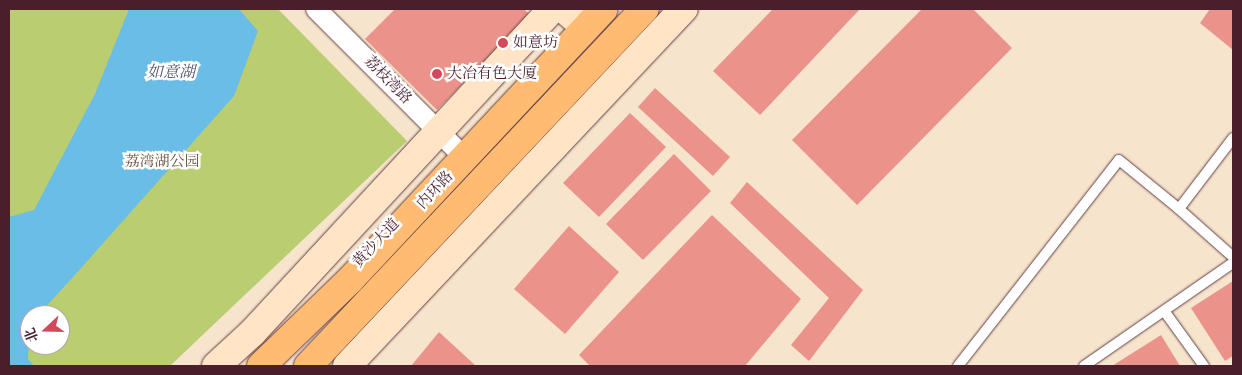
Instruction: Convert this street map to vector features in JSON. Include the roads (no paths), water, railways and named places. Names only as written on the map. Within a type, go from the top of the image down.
[{"type":"highway","name":"内环路","points":[[261,366],[350,280],[604,9]]},
{"type":"highway","name":"内环路","points":[[308,366],[646,9]]},
{"type":"highway","points":[[312,366],[532,151],[646,9]]},
{"type":"highway","name":"黄沙大道","points":[[257,366],[460,152],[580,14]]},
{"type":"main road","points":[[216,366],[252,333],[552,9]]},
{"type":"main road","points":[[347,366],[532,151],[684,9]]},
{"type":"street","name":"荔枝湾路","points":[[316,9],[460,152]]},
{"type":"lane","points":[[1179,209],[1233,138]]},
{"type":"lane","points":[[958,366],[1119,160],[1179,209],[1233,257]]},
{"type":"lane","points":[[1084,366],[1165,312],[1233,263]]},
{"type":"lane","points":[[1165,312],[1204,366]]},
{"type":"water","name":"如意湖","points":[[129,9],[239,9],[258,31],[234,96],[47,305],[20,305],[20,355],[28,355],[28,359],[34,366],[9,366],[9,217],[34,210],[95,94]]},
{"type":"place","name":"如意坊","points":[[503,43]]},
{"type":"place","name":"大冶有色大厦","points":[[437,74]]},
{"type":"park label","name":"荔湾湖公园","points":[[162,162]]}]
